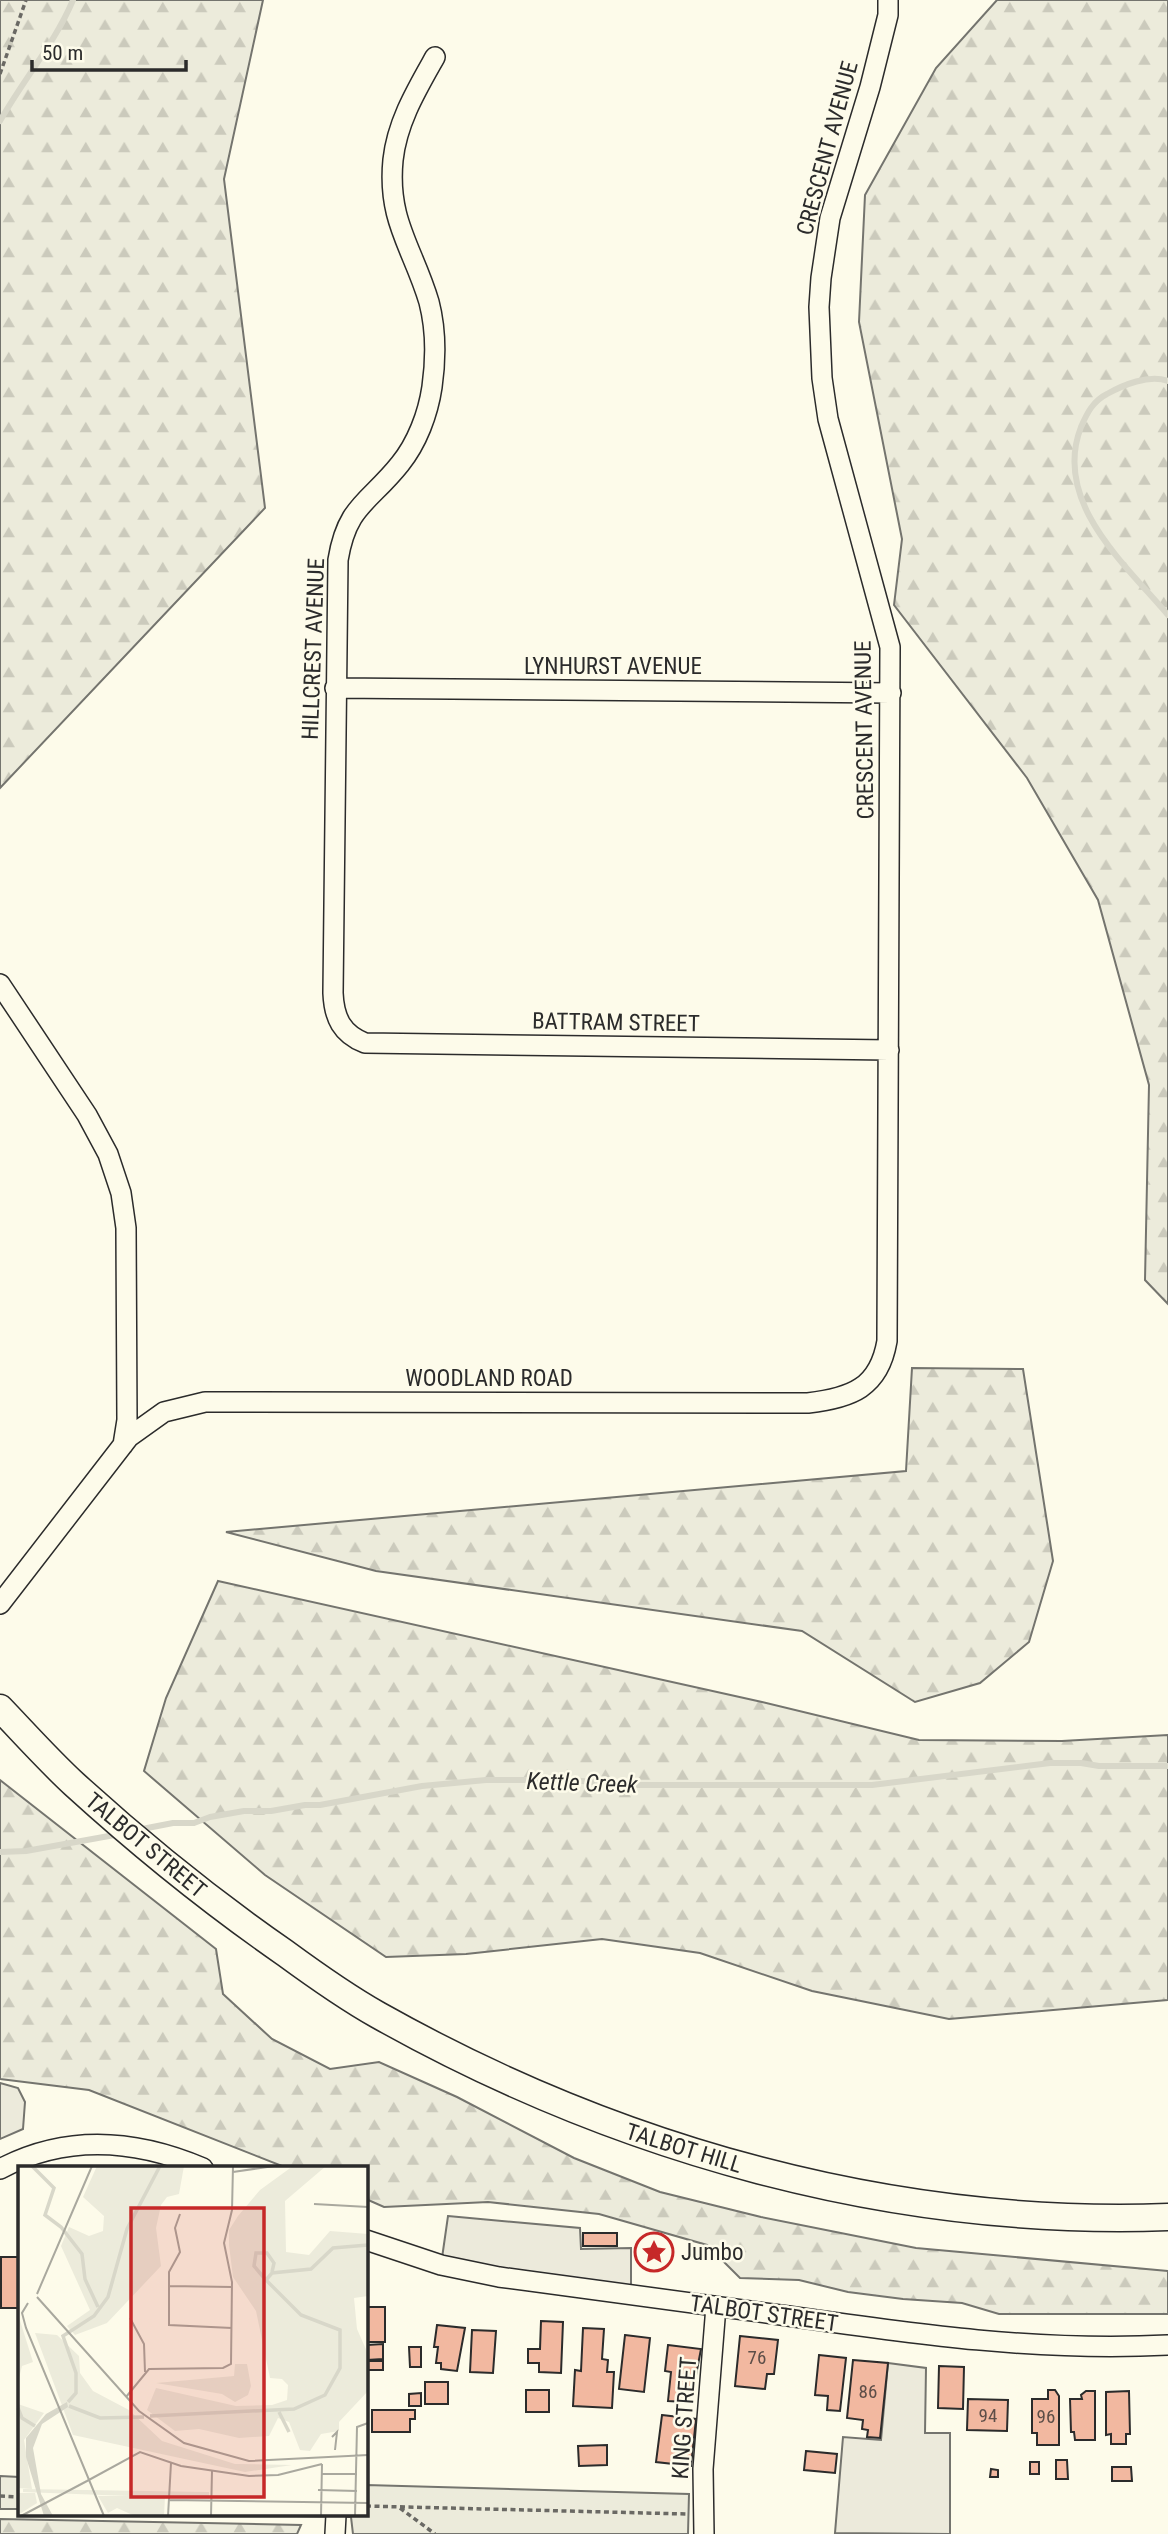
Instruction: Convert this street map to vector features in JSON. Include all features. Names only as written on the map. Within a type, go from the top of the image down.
[{"type":"main road","name":"TALBOT STREET","points":[[0,1708],[71,1781],[169,1867],[249,1928]]},
{"type":"main road","name":"TALBOT HILL","points":[[249,1928],[376,2014],[463,2060],[554,2102],[670,2146],[784,2178],[900,2200],[1034,2214],[1168,2217]]},
{"type":"street","name":"CRESCENT AVENUE","points":[[864,1386],[880,1367],[887,1341],[891,655],[888,631],[828,419],[822,388],[819,336],[821,278],[830,218],[870,87],[888,15],[888,0]]},
{"type":"street","name":"HILLCREST AVENUE","points":[[345,1033],[336,1014],[333,993],[338,560],[345,531],[358,506],[391,474],[408,452],[421,427],[432,388],[434,334],[429,303],[398,223],[392,173],[397,141],[406,111],[435,57]]},
{"type":"street","name":"LYNHURST AVENUE","points":[[335,688],[891,693]]},
{"type":"street","points":[[0,984],[99,1135],[121,1193],[126,1245],[127,1420],[123,1445]]},
{"type":"street","name":"BATTRAM STREET","points":[[345,1033],[365,1043],[888,1050]]},
{"type":"street","name":"WOODLAND ROAD","points":[[0,1604],[123,1445],[146,1423],[164,1412],[205,1402],[808,1404],[838,1399],[864,1386]]},
{"type":"street","points":[[0,2169],[46,2151],[85,2143],[121,2145],[196,2166]]},
{"type":"street","name":"TALBOT STREET","points":[[368,2242],[441,2265],[499,2277],[992,2342],[1093,2347],[1168,2345]]},
{"type":"street","name":"KING STREET","points":[[704,2524],[703,2469],[716,2306]]},
{"type":"street","points":[[335,2534],[336,2516]]},
{"type":"path","points":[[0,74],[26,0]]},
{"type":"path","points":[[0,2496],[18,2497]]},
{"type":"path","points":[[368,2506],[704,2524]]},
{"type":"path","points":[[398,2507],[435,2534]]},
{"type":"green space","points":[[0,0],[263,0],[224,179],[265,508],[0,788]]},
{"type":"green space","points":[[997,0],[1168,0],[1168,1304],[1145,1280],[1149,1085],[1098,900],[1027,778],[894,605],[902,539],[859,322],[865,195],[936,68]]},
{"type":"green space","points":[[912,1368],[1023,1369],[1053,1561],[1029,1642],[980,1683],[915,1702],[802,1631],[376,1571],[226,1532],[906,1471]]},
{"type":"green space","points":[[218,1581],[762,1702],[919,1740],[1062,1741],[1168,1735],[1168,2000],[949,2019],[812,1991],[700,1953],[602,1939],[466,1954],[386,1957],[265,1875],[144,1771],[166,1698]]},
{"type":"green space","points":[[0,1780],[216,1949],[223,1994],[272,2039],[330,2069],[379,2062],[457,2097],[574,2158],[660,2192],[761,2217],[916,2248],[1168,2271],[1168,2314],[999,2314],[962,2303],[848,2292],[799,2280],[740,2278],[707,2245],[599,2214],[488,2202],[384,2207],[368,2200],[368,2166],[282,2166],[89,2090],[0,2079]]},
{"type":"green space","points":[[0,2476],[18,2477],[18,2509],[0,2509]]},
{"type":"green space","points":[[368,2485],[689,2494],[688,2534],[353,2534],[351,2517],[295,2516],[368,2516]]},
{"type":"green space","points":[[0,2519],[301,2525],[297,2534],[0,2534]]},
{"type":"shaded area","points":[[0,2083],[18,2088],[25,2102],[23,2129],[0,2139]]},
{"type":"shaded area","points":[[448,2216],[580,2228],[581,2249],[631,2248],[631,2295],[441,2265]]},
{"type":"shaded area","points":[[888,2363],[926,2368],[925,2433],[950,2433],[950,2534],[835,2533],[843,2437],[881,2440]]},
{"type":"building","points":[[583,2233],[617,2233],[617,2246],[583,2246]]},
{"type":"building","points":[[1,2257],[18,2257],[18,2308],[1,2308]]},
{"type":"building","points":[[368,2307],[385,2307],[385,2342],[368,2342]]},
{"type":"building","points":[[541,2321],[563,2322],[561,2373],[539,2372],[539,2363],[528,2363],[528,2349],[540,2349]]},
{"type":"building","points":[[437,2325],[465,2328],[457,2371],[441,2369],[441,2363],[436,2363],[438,2347],[434,2347]]},
{"type":"building","points":[[583,2328],[604,2329],[602,2359],[608,2360],[607,2372],[614,2372],[612,2408],[573,2406],[575,2370],[581,2371]]},
{"type":"building","points":[[472,2330],[496,2331],[493,2373],[470,2372]]},
{"type":"building","points":[[625,2335],[650,2338],[644,2392],[619,2389]]},
{"type":"building","points":[[740,2336],[778,2340],[774,2374],[767,2374],[765,2389],[735,2386]]},
{"type":"building","points":[[383,2344],[383,2359],[368,2360],[368,2345]]},
{"type":"building","points":[[668,2345],[701,2349],[692,2396],[685,2395],[685,2402],[668,2401],[671,2372],[665,2371]]},
{"type":"building","points":[[409,2347],[421,2347],[421,2367],[410,2367]]},
{"type":"building","points":[[819,2355],[846,2358],[840,2411],[827,2410],[828,2396],[815,2395]]},
{"type":"building","points":[[853,2360],[888,2363],[880,2438],[867,2437],[868,2430],[862,2429],[863,2420],[847,2418]]},
{"type":"building","points":[[368,2361],[383,2361],[383,2370],[368,2370]]},
{"type":"building","points":[[939,2366],[964,2367],[963,2409],[938,2408]]},
{"type":"building","points":[[425,2382],[448,2382],[448,2404],[425,2404]]},
{"type":"building","points":[[526,2390],[549,2390],[549,2412],[526,2412]]},
{"type":"building","points":[[1048,2390],[1055,2390],[1059,2396],[1059,2445],[1037,2445],[1037,2433],[1032,2433],[1032,2399],[1048,2399]]},
{"type":"building","points":[[1086,2391],[1095,2391],[1095,2440],[1075,2440],[1074,2432],[1071,2432],[1070,2399],[1082,2399],[1081,2395]]},
{"type":"building","points":[[1129,2391],[1130,2434],[1126,2434],[1126,2444],[1111,2444],[1111,2434],[1106,2435],[1106,2392]]},
{"type":"building","points":[[421,2393],[421,2406],[409,2406],[409,2394]]},
{"type":"building","points":[[968,2399],[1008,2400],[1007,2431],[967,2430]]},
{"type":"building","points":[[372,2410],[415,2410],[415,2419],[410,2419],[410,2432],[372,2432]]},
{"type":"building","points":[[662,2415],[696,2419],[691,2466],[656,2462]]},
{"type":"building","points":[[607,2445],[607,2465],[579,2466],[578,2446]]},
{"type":"building","points":[[806,2451],[837,2454],[835,2473],[804,2470]]},
{"type":"building","points":[[1056,2460],[1067,2460],[1068,2479],[1056,2479]]},
{"type":"building","points":[[1030,2462],[1039,2462],[1039,2474],[1030,2474]]},
{"type":"building","points":[[1112,2467],[1131,2467],[1132,2481],[1112,2481]]},
{"type":"building","points":[[991,2469],[998,2470],[998,2477],[990,2477]]},
{"type":"waterway","points":[[0,121],[57,31],[73,0]]},
{"type":"waterway","name":"Kettle Creek","points":[[1168,381],[1153,379],[1128,384],[1098,400],[1081,427],[1075,455],[1076,481],[1084,506],[1114,553],[1168,615]]},
{"type":"waterway","name":"Kettle Creek","points":[[137,1830],[173,1823],[194,1823],[210,1817],[244,1811],[271,1811],[320,1805],[422,1786],[486,1780],[569,1780],[633,1785],[872,1785],[1050,1763],[1168,1766]]},
{"type":"waterway","name":"Kettle Creek","points":[[0,1852],[26,1851],[120,1834]]},
{"type":"place","name":"Jumbo","points":[[654,2252]]}]
